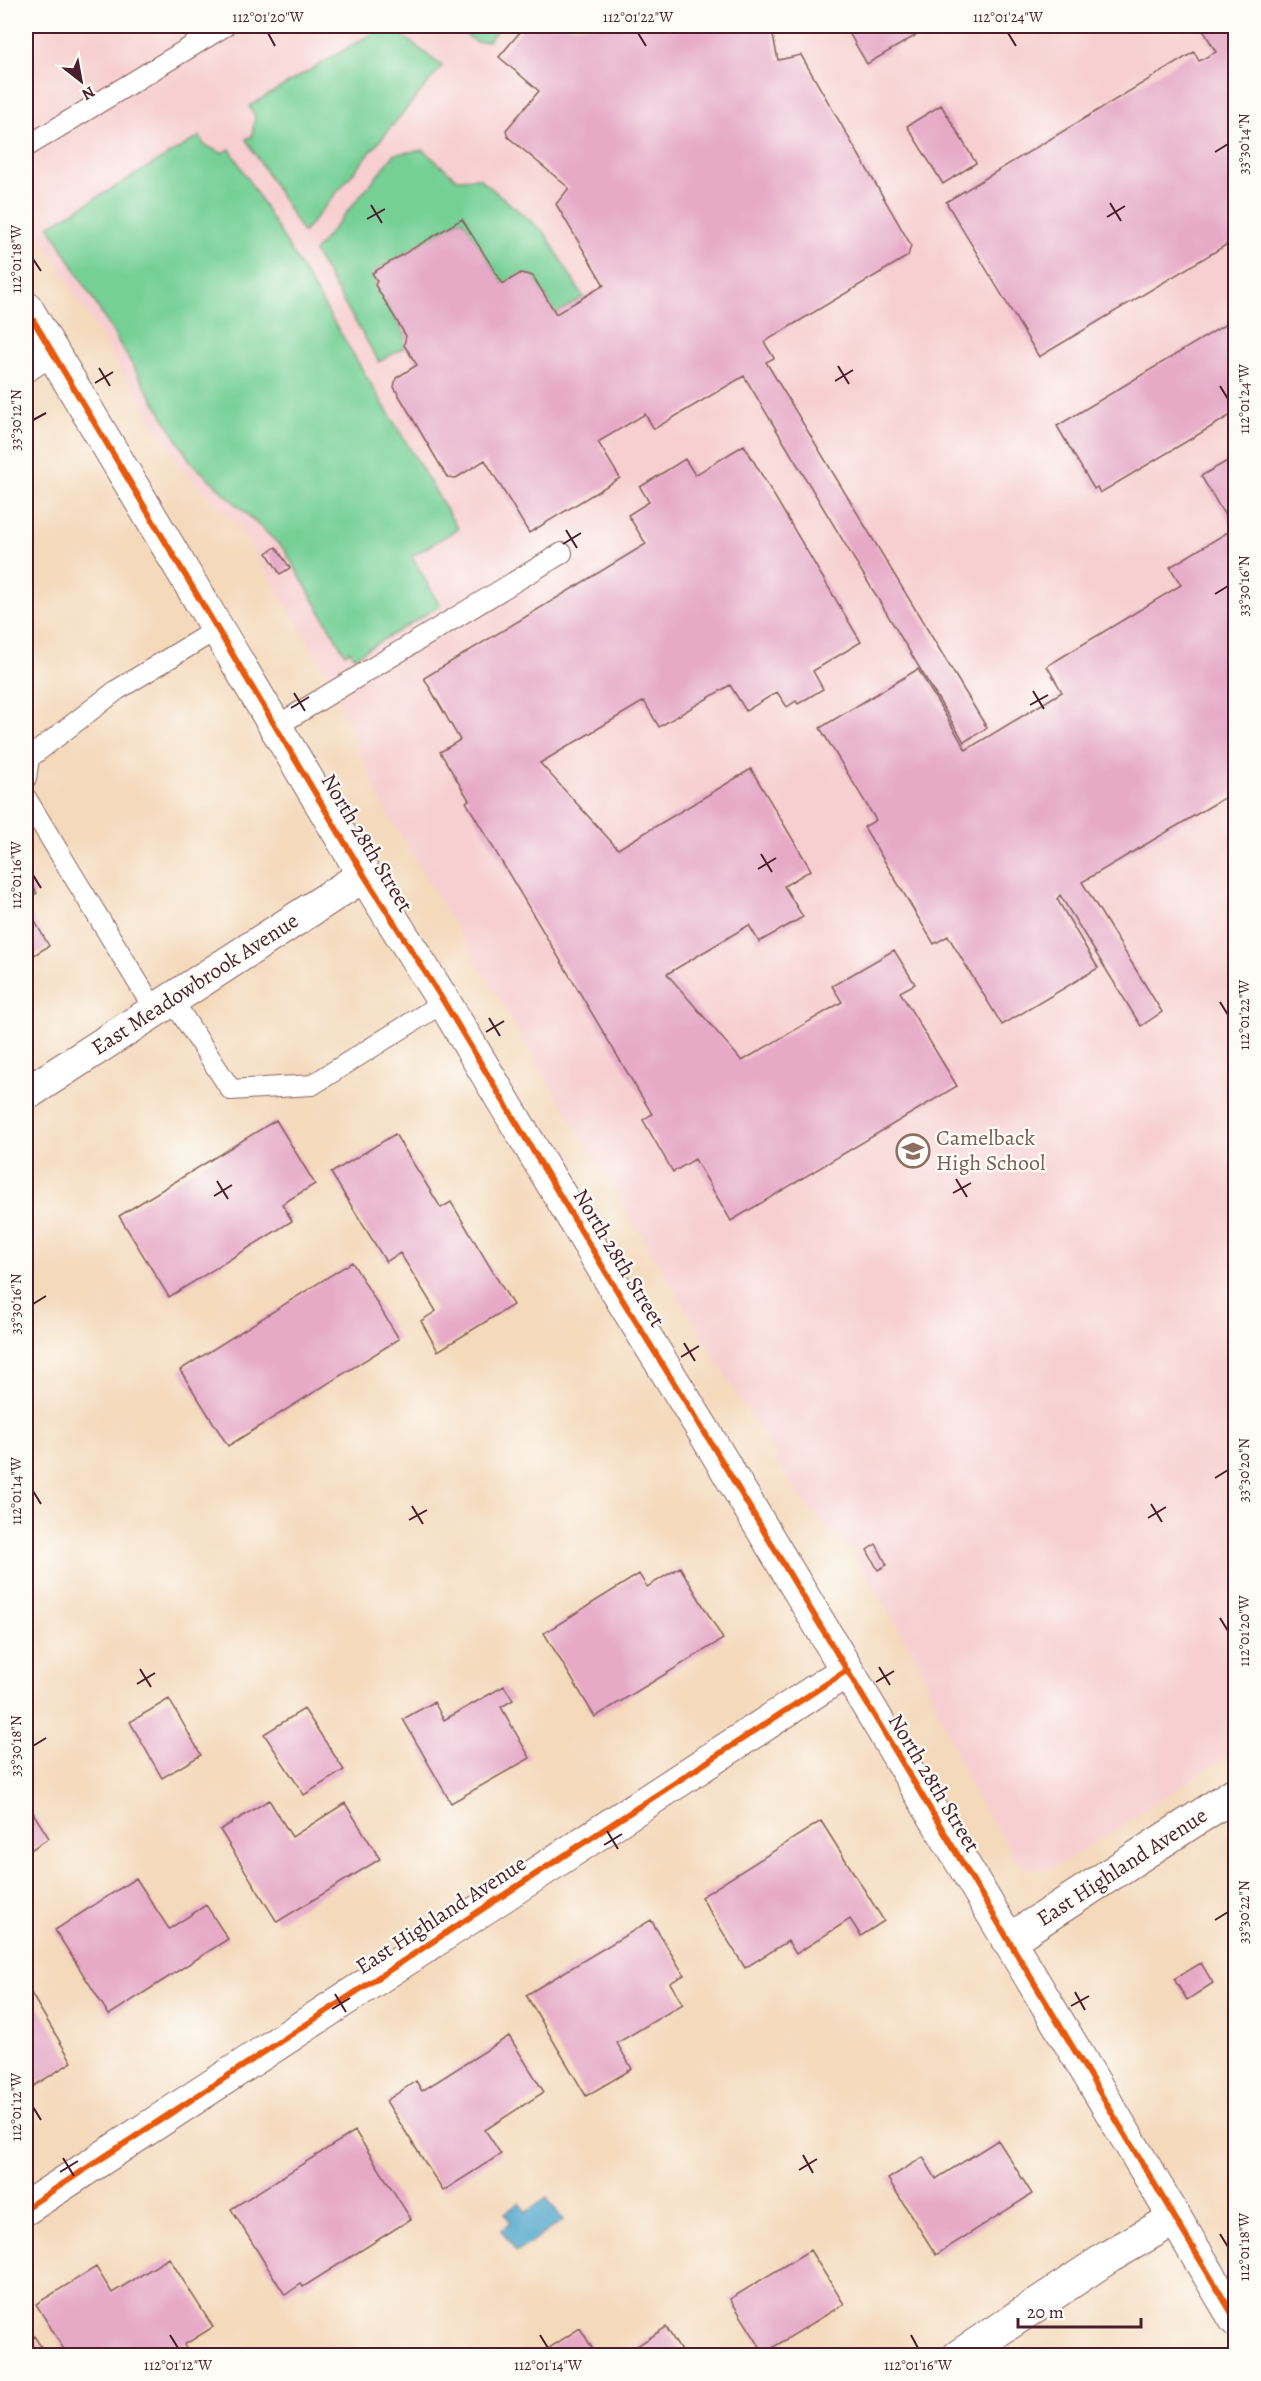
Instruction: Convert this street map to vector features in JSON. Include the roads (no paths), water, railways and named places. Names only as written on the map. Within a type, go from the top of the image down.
[{"type":"street","name":"North 28th Street","points":[[26,308],[38,357],[217,629],[364,875],[444,1002],[1236,2320]]},
{"type":"street","name":"East Meadowbrook Avenue","points":[[26,1094],[364,875]]},
{"type":"street","name":"East Highland Avenue","points":[[26,2208],[846,1671]]},
{"type":"street","name":"East Highland Avenue","points":[[1008,1941],[1236,1793]]},
{"type":"street","points":[[959,2355],[1110,2256],[1174,2219]]},
{"type":"lane","points":[[26,147],[225,26]]},
{"type":"lane","points":[[275,727],[562,554]]},
{"type":"lane","points":[[26,778],[29,758],[117,690],[217,629]]},
{"type":"lane","points":[[26,798],[162,1004],[231,1090],[312,1085],[444,1002]]},
{"type":"water","points":[[547,2198],[563,2220],[516,2252],[501,2230],[511,2223],[505,2213],[519,2203],[526,2212]]},
{"type":"place","name":"Camelback High School","points":[[913,1151]]}]
